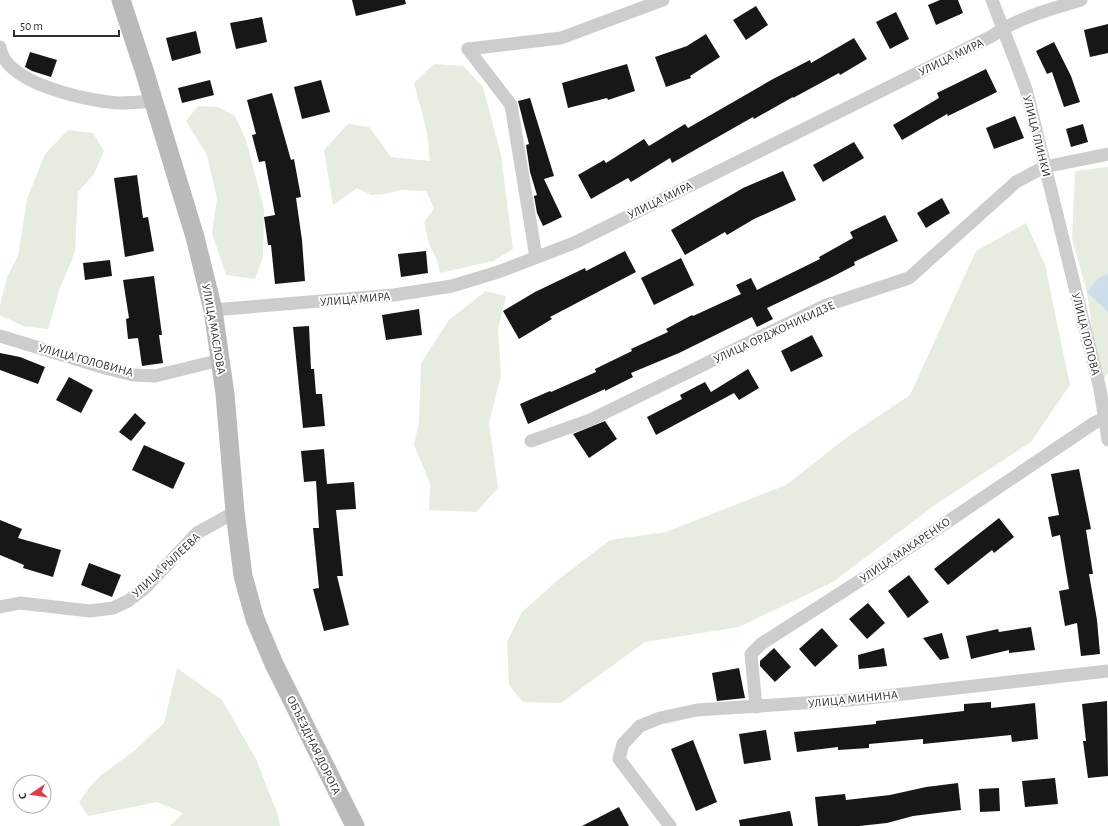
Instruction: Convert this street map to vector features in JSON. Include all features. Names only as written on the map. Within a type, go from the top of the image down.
[{"type":"main road","name":"УЛИЦА МАСЛОВА","points":[[121,0],[195,237],[213,310],[225,394],[235,512],[243,576],[255,619],[274,664]]},
{"type":"main road","name":"ОБЪЕЗДНАЯ ДОРОГА","points":[[274,664],[355,826]]},
{"type":"street","points":[[536,257],[511,105],[468,49],[562,38],[663,0]]},
{"type":"street","name":"УЛИЦА ГЛИНКИ","points":[[992,0],[1026,90],[1071,275]]},
{"type":"street","name":"УЛИЦА МИРА","points":[[213,310],[402,294],[452,286],[498,272],[574,243],[992,36],[1003,28],[1056,7],[1081,0]]},
{"type":"street","points":[[0,47],[1,52],[11,67],[25,77],[72,95],[119,102],[153,102]]},
{"type":"street","name":"УЛИЦА ОРДЖОНИКИДЗЕ","points":[[531,441],[590,420],[824,306],[909,278],[1016,182],[1044,167],[1108,154]]},
{"type":"street","name":"УЛИЦА ПОПОВА","points":[[1071,275],[1104,388],[1105,418],[1108,440]]},
{"type":"street","name":"УЛИЦА ГОЛОВИНА","points":[[0,336],[133,375],[155,376],[220,360]]},
{"type":"street","name":"УЛИЦА МАКАРЕНКО","points":[[756,707],[751,654],[761,644],[867,576],[1094,423],[1105,418]]},
{"type":"street","name":"УЛИЦА РЫЛЕЕВА","points":[[0,607],[20,603],[90,611],[113,608],[128,601],[145,588],[197,533],[235,512]]},
{"type":"street","name":"УЛИЦА МИНИНА","points":[[670,826],[619,759],[623,744],[640,726],[660,718],[698,710],[858,699],[1108,671]]},
{"type":"shaded area","points":[[434,64],[463,66],[483,87],[501,155],[513,249],[493,261],[440,273],[437,260],[429,244],[424,222],[434,208],[426,191],[400,190],[386,194],[371,195],[357,188],[333,205],[324,150],[348,124],[369,127],[391,157],[430,161],[427,132],[414,83]]},
{"type":"shaded area","points":[[198,106],[218,107],[235,116],[246,140],[264,209],[263,257],[255,279],[226,275],[212,233],[217,199],[207,155],[186,121]]},
{"type":"shaded area","points":[[68,130],[93,133],[104,151],[94,174],[78,192],[75,252],[60,288],[48,329],[23,326],[0,315],[0,306],[7,277],[18,256],[27,199],[45,154]]},
{"type":"shaded area","points":[[1108,167],[1108,373],[1100,386],[1087,292],[1072,239],[1075,171]]},
{"type":"shaded area","points":[[1026,223],[1045,265],[1070,385],[1031,442],[935,505],[833,582],[739,627],[645,642],[561,703],[523,702],[509,685],[507,642],[522,612],[558,580],[610,540],[666,532],[786,485],[850,435],[910,395],[976,251]]},
{"type":"shaded area","points":[[486,291],[506,296],[498,328],[501,375],[489,423],[498,488],[476,512],[429,510],[430,483],[414,445],[419,422],[421,363],[449,320]]},
{"type":"shaded area","points":[[177,668],[222,700],[256,759],[278,815],[280,826],[170,826],[183,813],[157,802],[88,816],[79,802],[90,787],[100,776],[134,751],[164,723]]},
{"type":"water","points":[[1108,274],[1108,312],[1087,292],[1099,278]]},
{"type":"building","points":[[352,0],[405,0],[406,4],[356,16]]},
{"type":"building","points":[[940,0],[958,0],[963,13],[936,25],[928,5]]},
{"type":"building","points":[[756,6],[768,25],[746,40],[733,20]]},
{"type":"building","points":[[896,12],[909,39],[890,49],[876,22]]},
{"type":"building","points":[[262,17],[267,42],[236,49],[230,23]]},
{"type":"building","points":[[1108,24],[1108,53],[1090,57],[1084,30]]},
{"type":"building","points":[[196,31],[201,53],[172,61],[166,38]]},
{"type":"building","points":[[706,34],[720,57],[690,76],[691,78],[666,87],[655,57],[687,46]]},
{"type":"building","points":[[854,38],[867,59],[840,75],[839,73],[754,119],[753,117],[672,163],[670,158],[631,182],[628,178],[591,199],[578,175],[604,160],[606,163],[644,139],[649,146],[685,124],[688,128],[773,79],[810,60],[811,63]]},
{"type":"building","points":[[1054,42],[1071,76],[1080,102],[1064,107],[1052,72],[1047,74],[1036,51]]},
{"type":"building","points":[[30,52],[57,60],[51,77],[32,71],[25,67]]},
{"type":"building","points":[[627,64],[635,91],[608,100],[607,98],[568,108],[562,83]]},
{"type":"building","points":[[986,69],[997,92],[948,116],[947,114],[902,140],[893,125],[939,98],[937,93]]},
{"type":"building","points":[[210,80],[214,95],[182,103],[178,88]]},
{"type":"building","points":[[321,80],[330,112],[302,119],[294,87]]},
{"type":"building","points":[[272,93],[291,160],[294,159],[301,197],[296,198],[302,240],[305,281],[275,284],[271,245],[268,245],[264,217],[275,215],[265,161],[259,162],[252,135],[256,134],[247,100]]},
{"type":"building","points":[[530,98],[554,176],[544,179],[562,217],[543,226],[537,213],[534,196],[537,195],[530,172],[526,145],[529,144],[518,101]]},
{"type":"building","points":[[1015,116],[1024,138],[994,149],[986,128]]},
{"type":"building","points":[[1083,124],[1088,142],[1071,147],[1066,129]]},
{"type":"building","points":[[854,142],[864,158],[823,182],[813,165]]},
{"type":"building","points":[[783,171],[796,200],[754,219],[727,235],[725,232],[685,255],[671,230],[743,188]]},
{"type":"building","points":[[137,175],[143,218],[148,217],[154,251],[125,257],[114,178]]},
{"type":"building","points":[[942,198],[950,213],[926,228],[917,213]]},
{"type":"building","points":[[885,215],[898,241],[854,262],[855,265],[830,278],[767,308],[773,319],[757,327],[752,317],[679,353],[631,373],[633,377],[605,391],[605,389],[528,424],[520,404],[596,372],[595,369],[632,351],[631,349],[668,332],[666,329],[692,315],[693,316],[741,294],[736,285],[751,278],[757,290],[820,259],[819,257],[853,238],[850,232]]},
{"type":"building","points":[[426,251],[428,273],[401,277],[398,254]]},
{"type":"building","points":[[625,251],[636,272],[550,317],[552,319],[519,339],[503,311],[535,292],[585,268],[586,271]]},
{"type":"building","points":[[681,258],[694,285],[654,305],[641,278]]},
{"type":"building","points":[[110,260],[112,276],[85,280],[83,263]]},
{"type":"building","points":[[154,276],[162,335],[159,335],[163,363],[142,366],[138,338],[128,339],[126,319],[129,318],[123,280]]},
{"type":"building","points":[[419,309],[422,335],[386,340],[382,315]]},
{"type":"building","points":[[309,326],[311,369],[314,369],[316,394],[322,394],[325,426],[303,428],[293,327]]},
{"type":"building","points":[[812,335],[823,356],[791,372],[781,351]]},
{"type":"building","points":[[0,353],[20,357],[45,367],[38,384],[0,370]]},
{"type":"building","points":[[748,369],[759,388],[739,400],[734,393],[656,435],[647,417],[682,399],[680,395],[705,382],[711,392]]},
{"type":"building","points":[[69,377],[93,390],[81,413],[56,400]]},
{"type":"building","points":[[135,413],[146,423],[131,441],[119,432]]},
{"type":"building","points":[[605,421],[617,439],[589,458],[573,434]]},
{"type":"building","points":[[144,445],[185,463],[173,489],[132,470]]},
{"type":"building","points":[[324,449],[327,484],[354,482],[356,509],[336,510],[343,576],[337,576],[349,625],[324,631],[313,589],[319,588],[313,528],[319,528],[316,481],[304,482],[301,451]]},
{"type":"building","points":[[1079,469],[1091,529],[1086,530],[1093,574],[1089,574],[1097,620],[1100,654],[1081,656],[1077,623],[1065,626],[1059,591],[1069,589],[1060,535],[1052,537],[1048,517],[1059,515],[1051,474]]},
{"type":"building","points":[[999,518],[1014,537],[994,553],[992,550],[948,585],[934,569]]},
{"type":"building","points":[[0,520],[22,529],[18,538],[61,550],[53,577],[23,568],[24,565],[0,555]]},
{"type":"building","points":[[89,563],[121,575],[112,597],[81,585]]},
{"type":"building","points":[[909,575],[929,602],[908,618],[888,591]]},
{"type":"building","points":[[868,603],[885,623],[867,639],[849,619]]},
{"type":"building","points":[[1031,627],[1035,650],[1009,653],[1009,650],[971,659],[966,636],[998,629],[999,632]]},
{"type":"building","points":[[822,628],[838,646],[815,667],[799,649]]},
{"type":"building","points":[[942,633],[949,658],[940,660],[923,638]]},
{"type":"building","points":[[774,648],[791,667],[775,682],[760,666],[760,661]]},
{"type":"building","points":[[884,648],[887,666],[859,669],[858,655]]},
{"type":"building","points":[[739,668],[745,698],[717,701],[712,673]]},
{"type":"building","points":[[1107,701],[1108,776],[1088,778],[1083,741],[1086,741],[1082,704]]},
{"type":"building","points":[[991,702],[991,708],[1035,703],[1038,739],[1012,742],[1011,735],[923,744],[923,739],[869,744],[869,748],[838,750],[838,747],[797,752],[794,732],[876,724],[876,721],[964,711],[964,704]]},
{"type":"building","points":[[766,730],[771,760],[744,764],[739,734]]},
{"type":"building","points":[[693,740],[717,802],[696,811],[671,749]]},
{"type":"building","points":[[1055,778],[1058,804],[1025,807],[1022,781]]},
{"type":"building","points":[[958,783],[961,810],[913,816],[887,823],[859,826],[818,826],[815,797],[845,794],[846,800],[890,795],[926,787]]},
{"type":"building","points":[[999,788],[1000,811],[980,812],[979,789]]},
{"type":"building","points":[[619,807],[629,826],[582,826]]},
{"type":"building","points":[[790,811],[793,826],[740,826],[739,820]]}]
